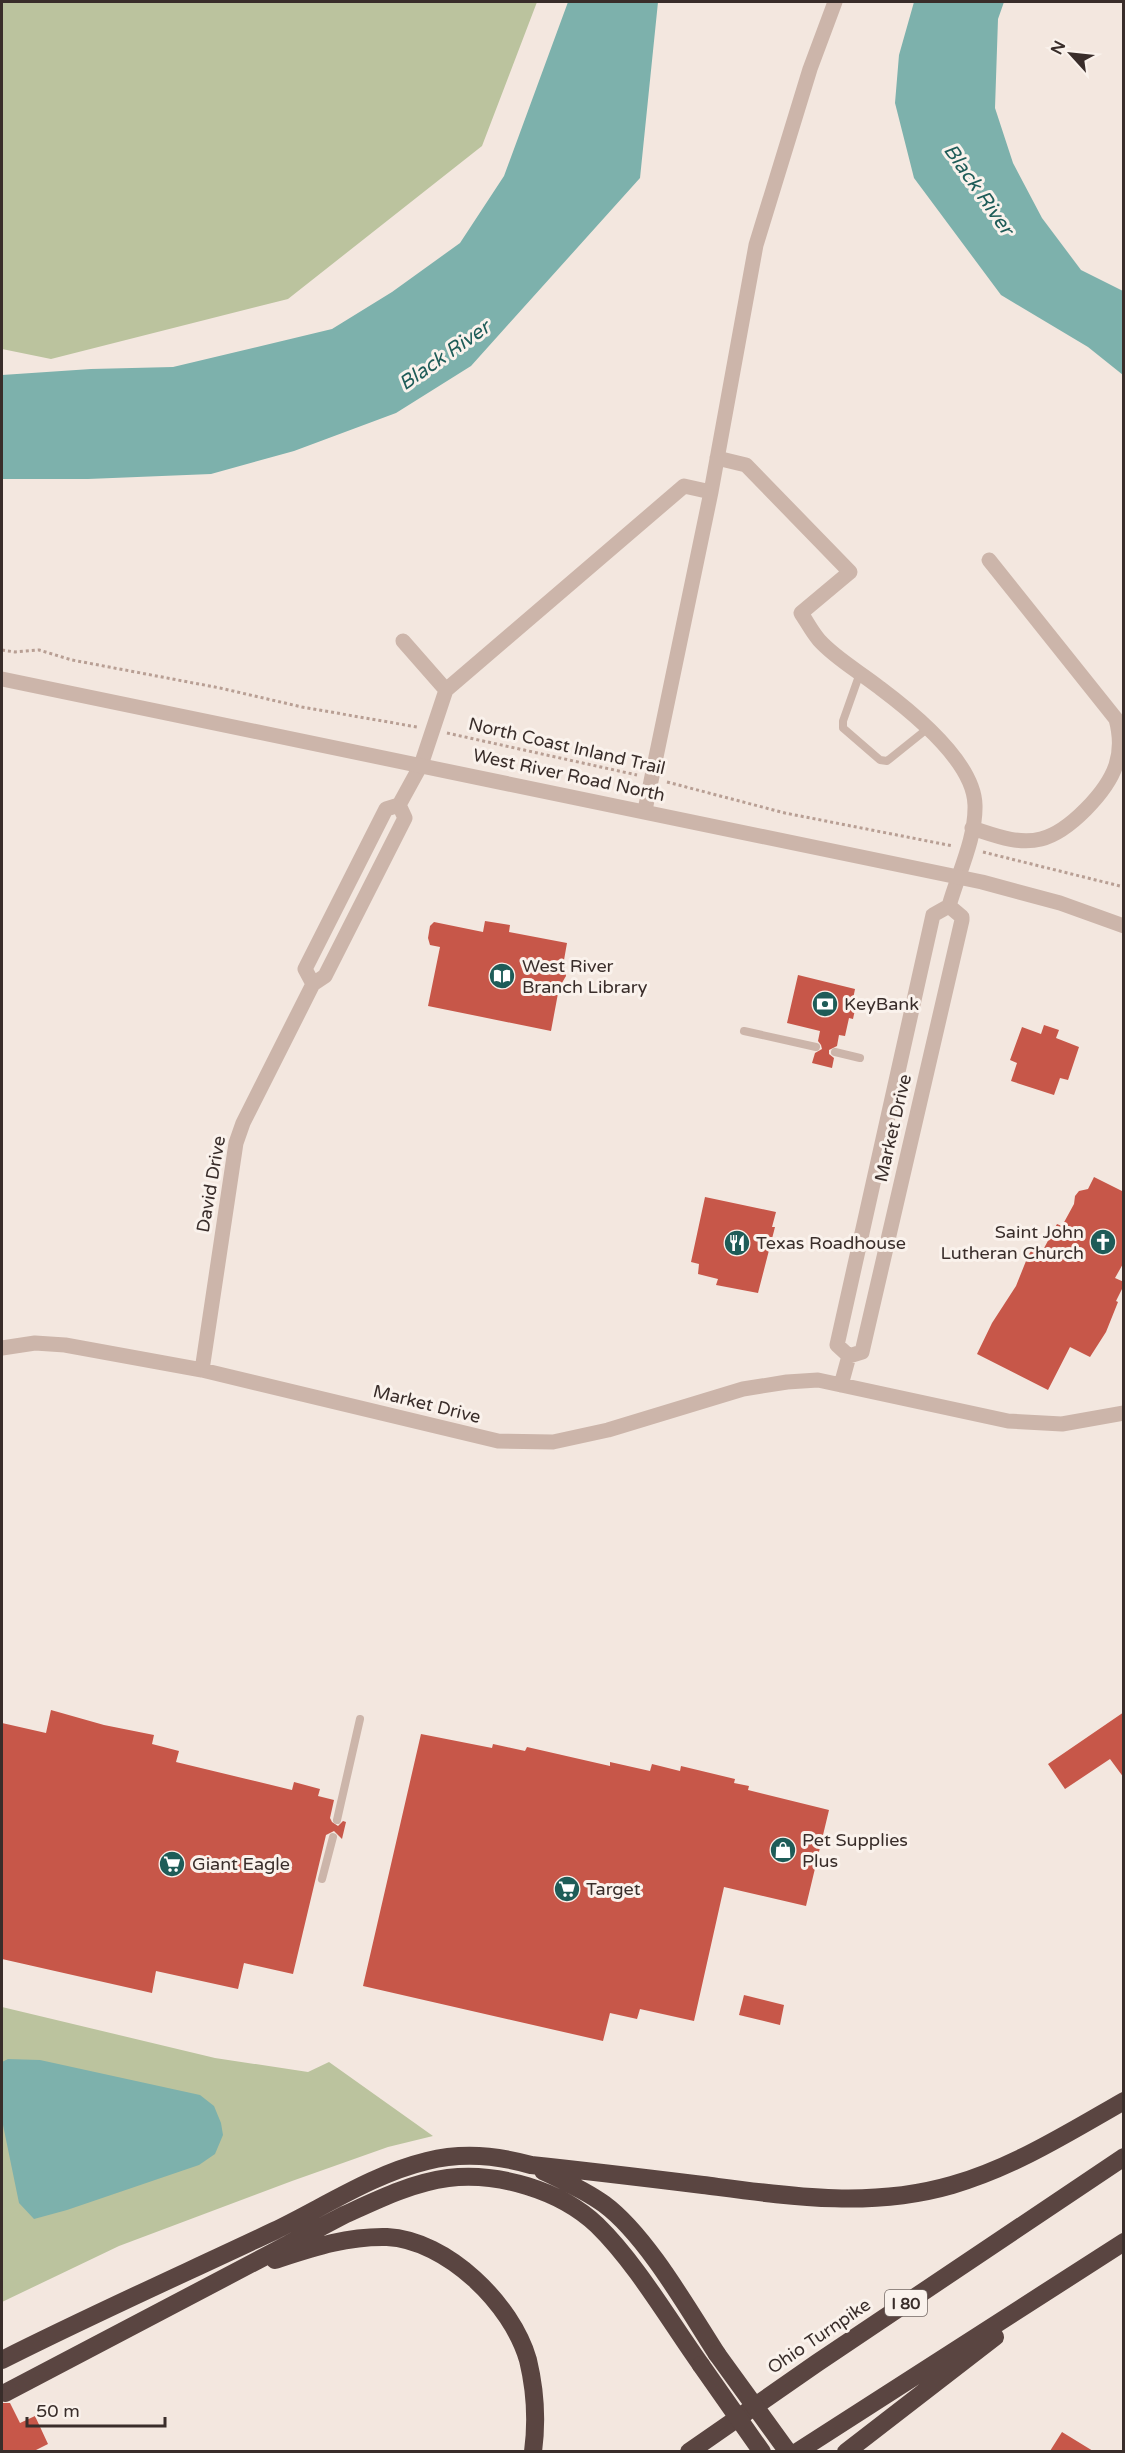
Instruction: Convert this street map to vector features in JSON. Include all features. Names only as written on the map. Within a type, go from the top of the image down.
[{"type":"highway","points":[[2,2360],[296,2221],[353,2191],[425,2162],[463,2155],[502,2157],[531,2165],[794,2197],[831,2200],[905,2196],[985,2175],[1039,2150],[1124,2101]]},
{"type":"highway","name":"Ohio Turnpike","points":[[689,2451],[1124,2157]]},
{"type":"highway","points":[[531,2165],[605,2204],[630,2229],[670,2282],[717,2354],[788,2451]]},
{"type":"highway","points":[[5,2393],[325,2224],[397,2191],[448,2178],[471,2177],[500,2181],[548,2194],[595,2224],[622,2253],[762,2451]]},
{"type":"highway","points":[[225,2276],[330,2242],[362,2238],[389,2237],[422,2245],[442,2253],[486,2291],[518,2335],[527,2359],[532,2387],[535,2414],[533,2451]]},
{"type":"highway","points":[[797,2451],[1124,2242]]},
{"type":"highway","points":[[846,2451],[1079,2272]]},
{"type":"street","points":[[645,810],[711,492],[756,245],[810,69],[835,2]]},
{"type":"street","name":"Market Drive","points":[[717,458],[747,465],[850,572],[801,613],[818,639],[881,688],[955,756],[971,782],[975,804],[972,828],[949,906],[933,915],[837,1345],[849,1356]]},
{"type":"street","points":[[403,641],[446,690],[684,486],[711,492]]},
{"type":"street","points":[[972,828],[1008,838],[1042,839],[1070,822],[1091,804],[1116,766],[1119,751],[1120,733],[1116,719],[989,560]]},
{"type":"street","name":"West River Road North","points":[[2,679],[645,810],[957,877],[1060,903],[1124,926]]},
{"type":"street","name":"David Drive","points":[[312,984],[305,969],[386,809],[399,806],[421,765],[446,690]]},
{"type":"street","name":"David Drive","points":[[202,1370],[236,1143],[243,1123],[312,984],[325,976],[405,818],[399,806]]},
{"type":"street","name":"Market Drive","points":[[849,1356],[862,1352],[962,917],[949,906]]},
{"type":"street","name":"Market Drive","points":[[2,1348],[35,1343],[65,1346],[202,1370],[498,1441],[513,1442],[553,1442],[608,1430],[742,1389],[818,1380],[1008,1421],[1062,1424],[1124,1413]]},
{"type":"street","name":"Market Drive","points":[[841,1385],[849,1356]]},
{"type":"lane","points":[[860,673],[843,721],[843,728],[879,760],[887,761],[927,729]]},
{"type":"lane","points":[[744,1030],[816,1047]]},
{"type":"lane","points":[[835,1052],[860,1058]]},
{"type":"lane","points":[[337,1820],[360,1719]]},
{"type":"lane","points":[[322,1879],[333,1837]]},
{"type":"path","name":"North Coast Inland Trail","points":[[2,650],[15,652],[39,650],[72,660],[220,688],[302,707],[433,730],[651,778],[785,813],[966,849],[1124,887]]},
{"type":"green space","points":[[2,2],[537,2],[482,146],[288,299],[51,359],[2,349]]},
{"type":"green space","points":[[2,2007],[215,2058],[308,2072],[329,2062],[433,2136],[388,2147],[119,2246],[2,2302]]},
{"type":"water","name":"Black River","points":[[568,2],[658,2],[640,178],[471,366],[396,413],[294,451],[211,474],[88,479],[2,479],[2,375],[91,369],[173,367],[332,329],[392,292],[460,243],[504,176]]},
{"type":"water","name":"Black River","points":[[914,2],[1004,2],[998,19],[995,108],[1013,163],[1042,218],[1081,270],[1123,291],[1123,375],[1088,347],[1001,295],[914,178],[895,103],[899,55]]},
{"type":"water","points":[[8,2059],[40,2060],[200,2095],[214,2106],[223,2135],[215,2154],[199,2165],[34,2219],[19,2203],[2,2120],[2,2062]]},
{"type":"building","points":[[485,921],[510,925],[509,932],[567,943],[564,960],[566,976],[559,988],[551,1031],[428,1006],[440,947],[430,945],[428,938],[430,926],[434,922],[483,932]]},
{"type":"building","points":[[798,975],[855,989],[852,1004],[856,1005],[853,1019],[849,1018],[845,1036],[839,1035],[837,1046],[829,1050],[829,1054],[834,1058],[832,1068],[812,1063],[815,1053],[822,1049],[818,1041],[820,1031],[787,1023]]},
{"type":"building","points":[[1044,1025],[1059,1030],[1056,1038],[1079,1047],[1068,1080],[1060,1078],[1054,1095],[1011,1081],[1017,1063],[1010,1060],[1022,1027],[1041,1034]]},
{"type":"building","points":[[1094,1177],[1124,1192],[1124,1262],[1115,1278],[1124,1282],[1124,1285],[1106,1332],[1090,1357],[1070,1347],[1048,1390],[977,1354],[992,1323],[1016,1286],[1034,1246],[1043,1250],[1057,1224],[1062,1226],[1074,1204],[1075,1196],[1079,1191],[1088,1189]]},
{"type":"building","points":[[705,1197],[776,1212],[772,1227],[775,1227],[758,1293],[716,1285],[718,1279],[698,1274],[699,1264],[691,1262]]},
{"type":"building","points":[[51,1710],[104,1725],[154,1735],[152,1744],[179,1751],[176,1762],[292,1790],[294,1782],[320,1789],[318,1796],[334,1800],[330,1818],[338,1826],[343,1821],[346,1822],[342,1839],[334,1831],[326,1835],[293,1974],[244,1963],[238,1989],[156,1971],[152,1993],[2,1959],[2,1723],[46,1733]]},
{"type":"building","points":[[1124,1712],[1124,1778],[1110,1759],[1065,1789],[1048,1764]]},
{"type":"building","points":[[421,1734],[492,1748],[493,1744],[525,1751],[527,1747],[610,1766],[610,1762],[650,1771],[652,1764],[680,1771],[681,1766],[735,1779],[734,1783],[749,1786],[748,1790],[829,1810],[806,1906],[724,1887],[694,2021],[640,2009],[637,2019],[610,2013],[603,2041],[363,1986]]},
{"type":"building","points":[[744,1995],[784,2005],[780,2025],[739,2015]]},
{"type":"building","points":[[2,2403],[10,2403],[20,2423],[35,2416],[48,2444],[34,2451],[2,2451]]},
{"type":"building","points":[[1062,2432],[1093,2451],[1050,2451]]},
{"type":"place","name":"West River Branch Library","points":[[502,976]]},
{"type":"place","name":"KeyBank","points":[[825,1004]]},
{"type":"place","name":"Saint John Lutheran Church","points":[[1103,1242]]},
{"type":"place","name":"Texas Roadhouse","points":[[737,1243]]},
{"type":"place","name":"Pet Supplies Plus","points":[[783,1850]]},
{"type":"place","name":"Giant Eagle","points":[[172,1864]]},
{"type":"place","name":"Target","points":[[567,1889]]}]
